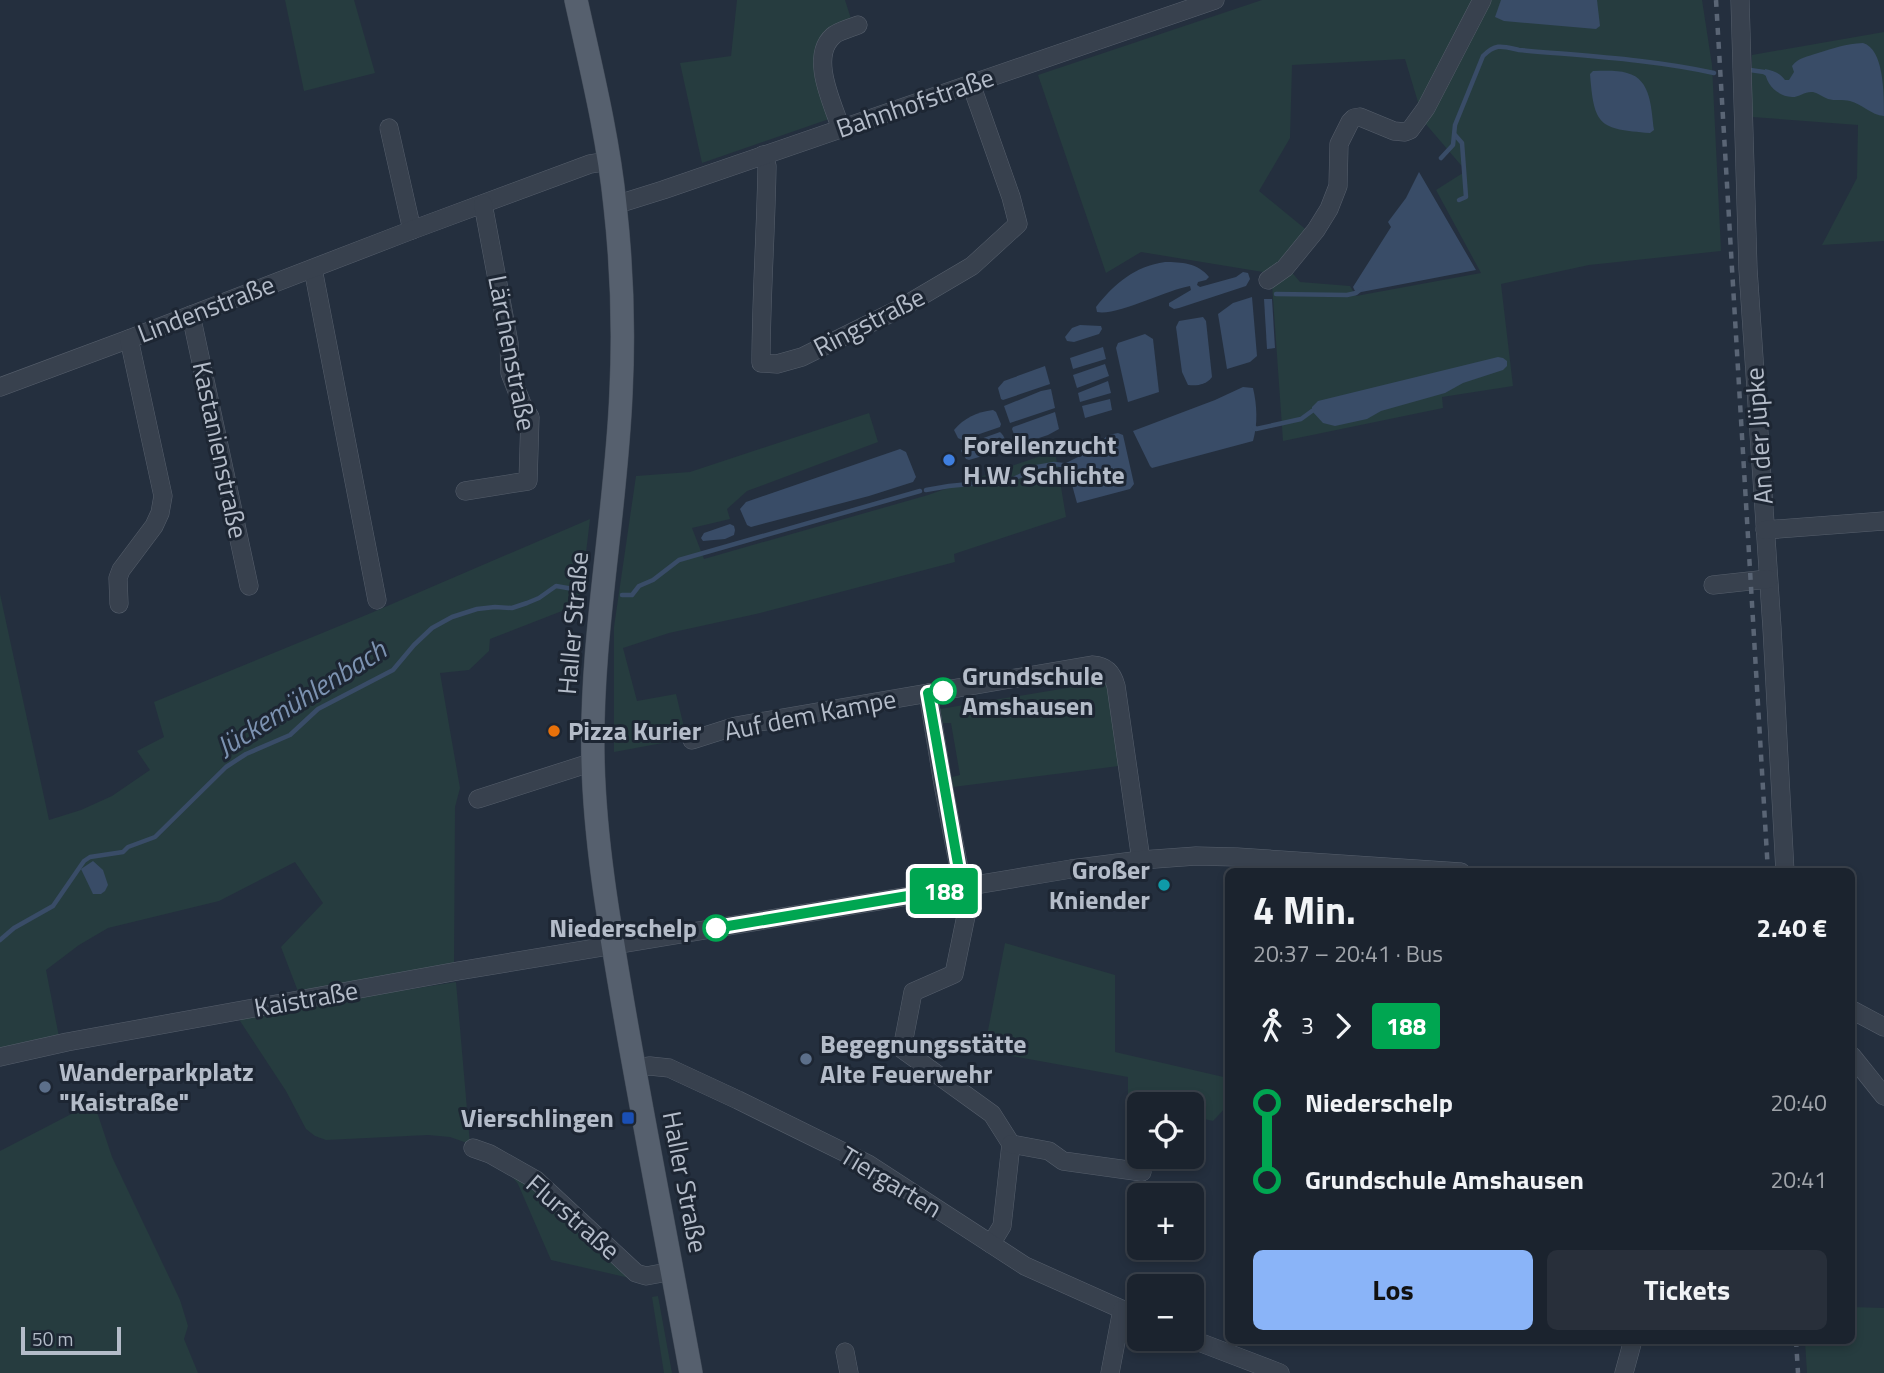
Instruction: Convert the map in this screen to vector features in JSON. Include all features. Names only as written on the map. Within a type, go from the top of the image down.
[{"type":"main road","name":"Haller Straße","points":[[576,0],[609,161],[622,300],[621,394],[595,669],[593,762],[597,825],[613,946],[691,1373]]},
{"type":"street","name":"Bahnhofstraße","points":[[615,205],[1215,0]]},
{"type":"street","points":[[1268,280],[1285,268],[1316,230],[1329,209],[1338,186],[1339,144],[1350,122],[1360,117],[1394,131],[1410,130],[1426,108],[1482,0]]},
{"type":"street","name":"An der Jüpke","points":[[1740,0],[1748,269],[1785,868]]},
{"type":"street","points":[[841,129],[822,68],[822,53],[833,35],[858,25]]},
{"type":"street","name":"Ringstraße","points":[[763,155],[766,166],[766,220],[761,363],[777,364],[802,357],[899,309],[972,266],[1018,224],[971,84]]},
{"type":"street","points":[[389,128],[412,230]]},
{"type":"street","name":"Lindenstraße","points":[[0,387],[412,230],[590,164],[609,161]]},
{"type":"street","name":"Lärchenstraße","points":[[465,491],[528,481],[530,417],[510,373],[509,343],[483,204]]},
{"type":"street","points":[[313,269],[377,600]]},
{"type":"street","name":"Kastanienstraße","points":[[191,315],[249,586]]},
{"type":"street","points":[[119,604],[118,578],[121,570],[154,526],[163,496],[129,339]]},
{"type":"street","points":[[1765,530],[1884,521]]},
{"type":"street","points":[[1713,585],[1768,579]]},
{"type":"street","name":"Auf dem Kampe","points":[[692,740],[736,726],[1101,665],[1108,670],[1116,685],[1141,860]]},
{"type":"street","name":"Auf dem Kampe","points":[[928,693],[967,911],[954,974],[913,992],[902,1049],[992,1114],[1011,1144]]},
{"type":"street","points":[[478,799],[593,762]]},
{"type":"street","name":"Kaistraße","points":[[0,1057],[67,1042],[288,1002],[1071,869],[1196,856],[1401,868]]},
{"type":"street","points":[[1855,1012],[1884,1027]]},
{"type":"street","points":[[1855,1060],[1884,1096]]},
{"type":"street","name":"Tiergarten","points":[[635,1068],[668,1068],[824,1142],[867,1164],[1026,1266],[1127,1312]]},
{"type":"street","points":[[991,1244],[1002,1226],[1011,1144],[1049,1151],[1063,1161],[1142,1172]]},
{"type":"street","name":"Flurstraße","points":[[473,1148],[490,1154],[536,1180],[636,1273],[646,1276],[673,1271]]},
{"type":"street","points":[[1110,1373],[1122,1310]]},
{"type":"street","points":[[1204,1344],[1280,1373]]},
{"type":"street","points":[[1625,1373],[1632,1344]]},
{"type":"street","points":[[845,1352],[849,1373]]},
{"type":"green space","points":[[285,0],[354,0],[375,73],[304,91]]},
{"type":"green space","points":[[737,0],[845,0],[852,22],[829,32],[832,118],[702,163],[680,63],[731,56]]},
{"type":"green space","points":[[1262,0],[1702,0],[1712,65],[1721,251],[1589,265],[1501,284],[1513,386],[1442,397],[1443,408],[1283,441],[1272,284],[1263,272],[1141,252],[1106,273],[1038,75]],"holes":[[[1405,59],[1424,122],[1466,171],[1436,190],[1481,273],[1356,296],[1350,286],[1300,282],[1284,263],[1309,232],[1259,191],[1290,138],[1292,65]]]},
{"type":"green space","points":[[1884,32],[1884,241],[1822,245],[1857,178],[1858,125],[1752,117],[1752,55]]},
{"type":"green space","points":[[869,413],[878,442],[747,491],[727,509],[730,519],[692,528],[704,559],[928,495],[1055,451],[1066,517],[954,554],[955,562],[756,614],[669,633],[623,648],[637,701],[676,694],[684,727],[677,728],[679,740],[614,752],[614,627],[636,476],[690,472]]},
{"type":"green space","points":[[590,519],[580,604],[490,639],[489,651],[469,670],[440,673],[460,788],[455,807],[454,966],[299,994],[281,947],[323,903],[295,862],[219,901],[108,928],[79,945],[46,970],[59,1037],[0,1049],[0,594],[49,820],[112,796],[150,770],[137,751],[164,737],[154,702]]},
{"type":"green space","points":[[1078,673],[1099,673],[1108,681],[1119,766],[953,787],[952,777],[960,775],[951,723],[943,723],[940,709],[1079,686]]},
{"type":"green space","points":[[1005,943],[1115,975],[1115,1052],[1225,1077],[1225,1108],[1213,1121],[1204,1119],[1204,1092],[1128,1092],[1128,1077],[984,1051]]},
{"type":"green space","points":[[456,982],[470,1144],[450,1137],[428,1135],[326,1140],[315,1136],[306,1129],[286,1091],[240,1021],[241,1016]]},
{"type":"green space","points":[[96,1109],[112,1157],[180,1300],[188,1326],[184,1339],[198,1373],[0,1373],[0,1151],[79,1110]]},
{"type":"green space","points":[[507,1170],[533,1183],[634,1279],[551,1260],[518,1184]]},
{"type":"green space","points":[[658,1296],[672,1373],[664,1373],[652,1297]]},
{"type":"green space","points":[[1855,1307],[1884,1308],[1884,1373],[1807,1373],[1805,1344],[1855,1344]]},
{"type":"water","points":[[1501,0],[1597,0],[1600,26],[1596,29],[1504,21],[1495,17]]},
{"type":"water","points":[[1863,43],[1870,47],[1879,63],[1884,116],[1854,102],[1828,99],[1813,92],[1795,97],[1787,96],[1777,92],[1767,80],[1765,69],[1789,80],[1794,72],[1792,66],[1800,59],[1840,46]]},
{"type":"water","points":[[1593,71],[1623,72],[1635,76],[1646,88],[1649,96],[1654,130],[1650,133],[1620,129],[1602,122],[1594,105],[1590,74]]},
{"type":"water","points":[[1419,172],[1476,270],[1356,293],[1353,287],[1391,227],[1388,222],[1406,198]]},
{"type":"water","points":[[1165,262],[1183,263],[1205,272],[1209,277],[1198,282],[1200,287],[1236,277],[1243,272],[1248,273],[1250,279],[1246,286],[1179,308],[1174,309],[1169,303],[1191,290],[1190,286],[1129,307],[1097,312],[1096,307],[1126,277],[1144,267]]},
{"type":"water","points":[[1252,297],[1257,356],[1250,362],[1227,369],[1218,314],[1233,303]]},
{"type":"water","points":[[1264,299],[1272,299],[1275,348],[1267,349]]},
{"type":"water","points":[[1203,317],[1206,321],[1212,377],[1201,384],[1188,385],[1182,372],[1176,327],[1179,321]]},
{"type":"water","points":[[1080,325],[1101,326],[1102,329],[1099,334],[1074,342],[1067,341],[1065,337],[1072,328]]},
{"type":"water","points":[[1145,334],[1153,339],[1159,392],[1128,402],[1116,348],[1118,343]]},
{"type":"water","points":[[1103,347],[1106,359],[1073,369],[1070,358]]},
{"type":"water","points":[[1498,357],[1507,361],[1503,370],[1463,383],[1445,393],[1381,411],[1367,419],[1335,426],[1323,423],[1312,411],[1318,401]]},
{"type":"water","points":[[1105,364],[1109,376],[1077,388],[1073,375]]},
{"type":"water","points":[[1045,366],[1050,384],[1001,399],[998,388],[1004,381]]},
{"type":"water","points":[[1108,381],[1111,393],[1080,402],[1078,393]]},
{"type":"water","points":[[1243,387],[1253,388],[1256,421],[1253,441],[1152,468],[1150,466],[1133,431]]},
{"type":"water","points":[[1051,389],[1055,408],[1010,423],[1004,406]]},
{"type":"water","points":[[1110,399],[1112,410],[1085,418],[1082,406]]},
{"type":"water","points":[[993,410],[1000,427],[962,440],[958,438],[954,430],[962,422],[976,414]]},
{"type":"water","points":[[1055,412],[1059,429],[1021,444],[1017,442],[1013,427]]},
{"type":"water","points":[[1000,432],[1006,449],[966,459],[961,451],[964,445]]},
{"type":"water","points":[[1108,435],[1123,435],[1134,484],[1130,489],[1077,503],[1066,463],[1092,450]]},
{"type":"water","points":[[900,449],[906,452],[916,477],[913,482],[751,527],[747,525],[740,509],[746,502]]},
{"type":"water","points":[[730,524],[734,526],[734,535],[725,539],[703,541],[701,538],[704,533]]},
{"type":"water","points":[[93,861],[103,870],[108,885],[101,894],[93,894],[81,869]]},
{"type":"waterway","name":"Jückemühlenbach","points":[[1441,158],[1453,145],[1455,125],[1483,56],[1496,47],[1641,61],[1714,73]]},
{"type":"waterway","name":"Jückemühlenbach","points":[[1750,70],[1769,75]]},
{"type":"waterway","points":[[1455,135],[1462,143],[1466,197],[1459,200]]},
{"type":"waterway","name":"Jückemühlenbach","points":[[1276,294],[1347,295],[1361,289]]},
{"type":"waterway","points":[[1254,427],[1256,429],[1301,419],[1312,411]]},
{"type":"waterway","name":"Jückemühlenbach","points":[[926,490],[1012,480],[1037,467],[1054,464],[1071,466]]},
{"type":"waterway","name":"Jückemühlenbach","points":[[622,595],[632,595],[639,586],[653,580],[679,560],[920,491]]},
{"type":"waterway","name":"Jückemühlenbach","points":[[0,940],[14,928],[53,906],[84,861],[90,857],[123,852],[128,847],[155,837],[226,767],[246,754],[290,735],[318,709],[393,670],[432,628],[452,617],[477,609],[512,608],[527,603],[556,586],[579,590]]},
{"type":"railway","points":[[1716,0],[1768,868]]},
{"type":"railway","points":[[1796,1344],[1798,1373]]},
{"type":"bus line","name":"188","points":[[716,928],[962,887],[928,693],[943,691]]},
{"type":"place","name":"Forellenzucht H.W. Schlichte","points":[[949,460]]},
{"type":"place","name":"Grundschule Amshausen","points":[[943,691]]},
{"type":"place","name":"Pizza Kurier","points":[[554,731]]},
{"type":"place","name":"Großer Kniender","points":[[1164,885]]},
{"type":"place","name":"Niederschelp","points":[[716,928]]},
{"type":"place","name":"Begegnungsstätte Alte Feuerwehr","points":[[806,1059]]},
{"type":"place","name":"Wanderparkplatz \"Kaistraße\"","points":[[45,1087]]},
{"type":"place","name":"Vierschlingen","points":[[628,1118]]}]
